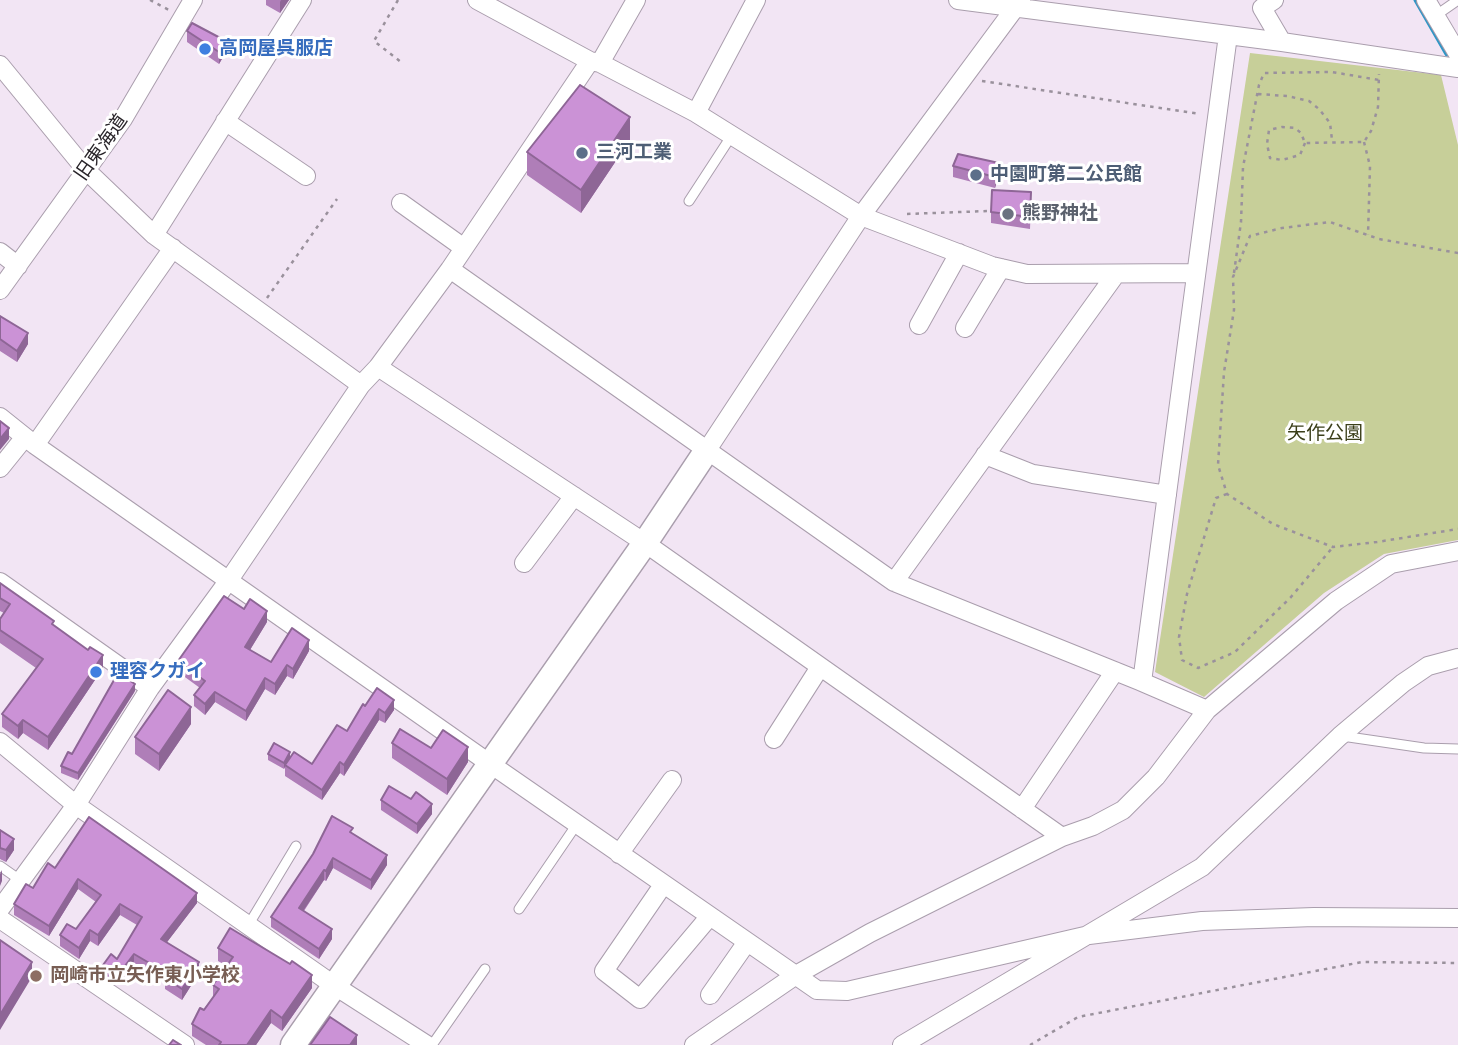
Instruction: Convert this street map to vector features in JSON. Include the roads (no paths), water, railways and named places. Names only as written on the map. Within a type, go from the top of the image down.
[{"type":"street","name":"旧東海道","points":[[0,290],[123,119],[194,0]]},
{"type":"street","points":[[154,234],[302,0]]},
{"type":"street","points":[[477,0],[696,113],[861,216],[1001,268],[1027,274],[1196,273]]},
{"type":"street","points":[[0,909],[76,804],[150,688],[229,580],[360,385],[378,367],[450,269],[636,0]]},
{"type":"street","points":[[696,113],[755,0]]},
{"type":"street","points":[[958,0],[1018,4],[1458,68]]},
{"type":"street","points":[[1274,0],[1262,8],[1282,42]]},
{"type":"street","points":[[1426,0],[1458,54]]},
{"type":"street","points":[[293,1045],[645,543],[861,216],[1018,4]]},
{"type":"street","points":[[1142,682],[1228,34]]},
{"type":"street","points":[[0,65],[86,170],[154,234],[360,385]]},
{"type":"street","points":[[225,121],[306,176]]},
{"type":"street","points":[[401,203],[464,248]]},
{"type":"street","points":[[0,468],[30,441],[173,248]]},
{"type":"street","points":[[0,252],[18,266]]},
{"type":"street","points":[[919,326],[959,253]]},
{"type":"street","points":[[965,328],[1001,268]]},
{"type":"street","points":[[450,269],[894,582],[1206,710]]},
{"type":"street","points":[[894,582],[1116,274]]},
{"type":"street","points":[[378,367],[645,543],[1062,837]]},
{"type":"street","points":[[0,418],[663,885],[817,990],[847,991],[1090,935],[1202,921],[1314,916],[1458,918]]},
{"type":"street","points":[[985,455],[1032,474],[1167,495]]},
{"type":"street","points":[[524,563],[574,496]]},
{"type":"street","points":[[694,1045],[796,975],[870,933],[1062,837],[1093,826],[1123,810],[1156,776],[1206,710],[1336,601],[1391,564],[1458,551]]},
{"type":"street","points":[[0,582],[150,688]]},
{"type":"street","points":[[902,1045],[1202,867],[1340,736],[1403,683],[1428,666],[1458,658]]},
{"type":"street","points":[[774,739],[820,667]]},
{"type":"street","points":[[1022,808],[1115,671]]},
{"type":"street","points":[[0,742],[76,804],[335,985],[430,1045]]},
{"type":"street","points":[[619,854],[672,780]]},
{"type":"street","points":[[663,885],[604,971],[640,999],[710,916]]},
{"type":"street","points":[[0,919],[161,1038],[185,1045]]},
{"type":"street","points":[[710,995],[747,942]]},
{"type":"lane","points":[[1435,16],[1458,0]]},
{"type":"lane","points":[[689,201],[732,135]]},
{"type":"lane","points":[[1340,736],[1424,748],[1458,748]]},
{"type":"lane","points":[[520,909],[577,824]]},
{"type":"lane","points":[[249,924],[296,846]]},
{"type":"lane","points":[[0,866],[20,880]]},
{"type":"lane","points":[[430,1045],[485,970]]},
{"type":"waterway","points":[[1416,0],[1447,54]]},
{"type":"place","name":"高岡屋呉服店","points":[[205,49]]},
{"type":"place","name":"三河工業","points":[[582,153]]},
{"type":"place","name":"中園町第二公民館","points":[[976,175]]},
{"type":"place","name":"熊野神社","points":[[1008,214]]},
{"type":"place","name":"理容クガイ","points":[[96,672]]},
{"type":"place","name":"岡崎市立矢作東小学校","points":[[36,976]]},
{"type":"park label","name":"矢作公園","points":[[1325,434]]}]
